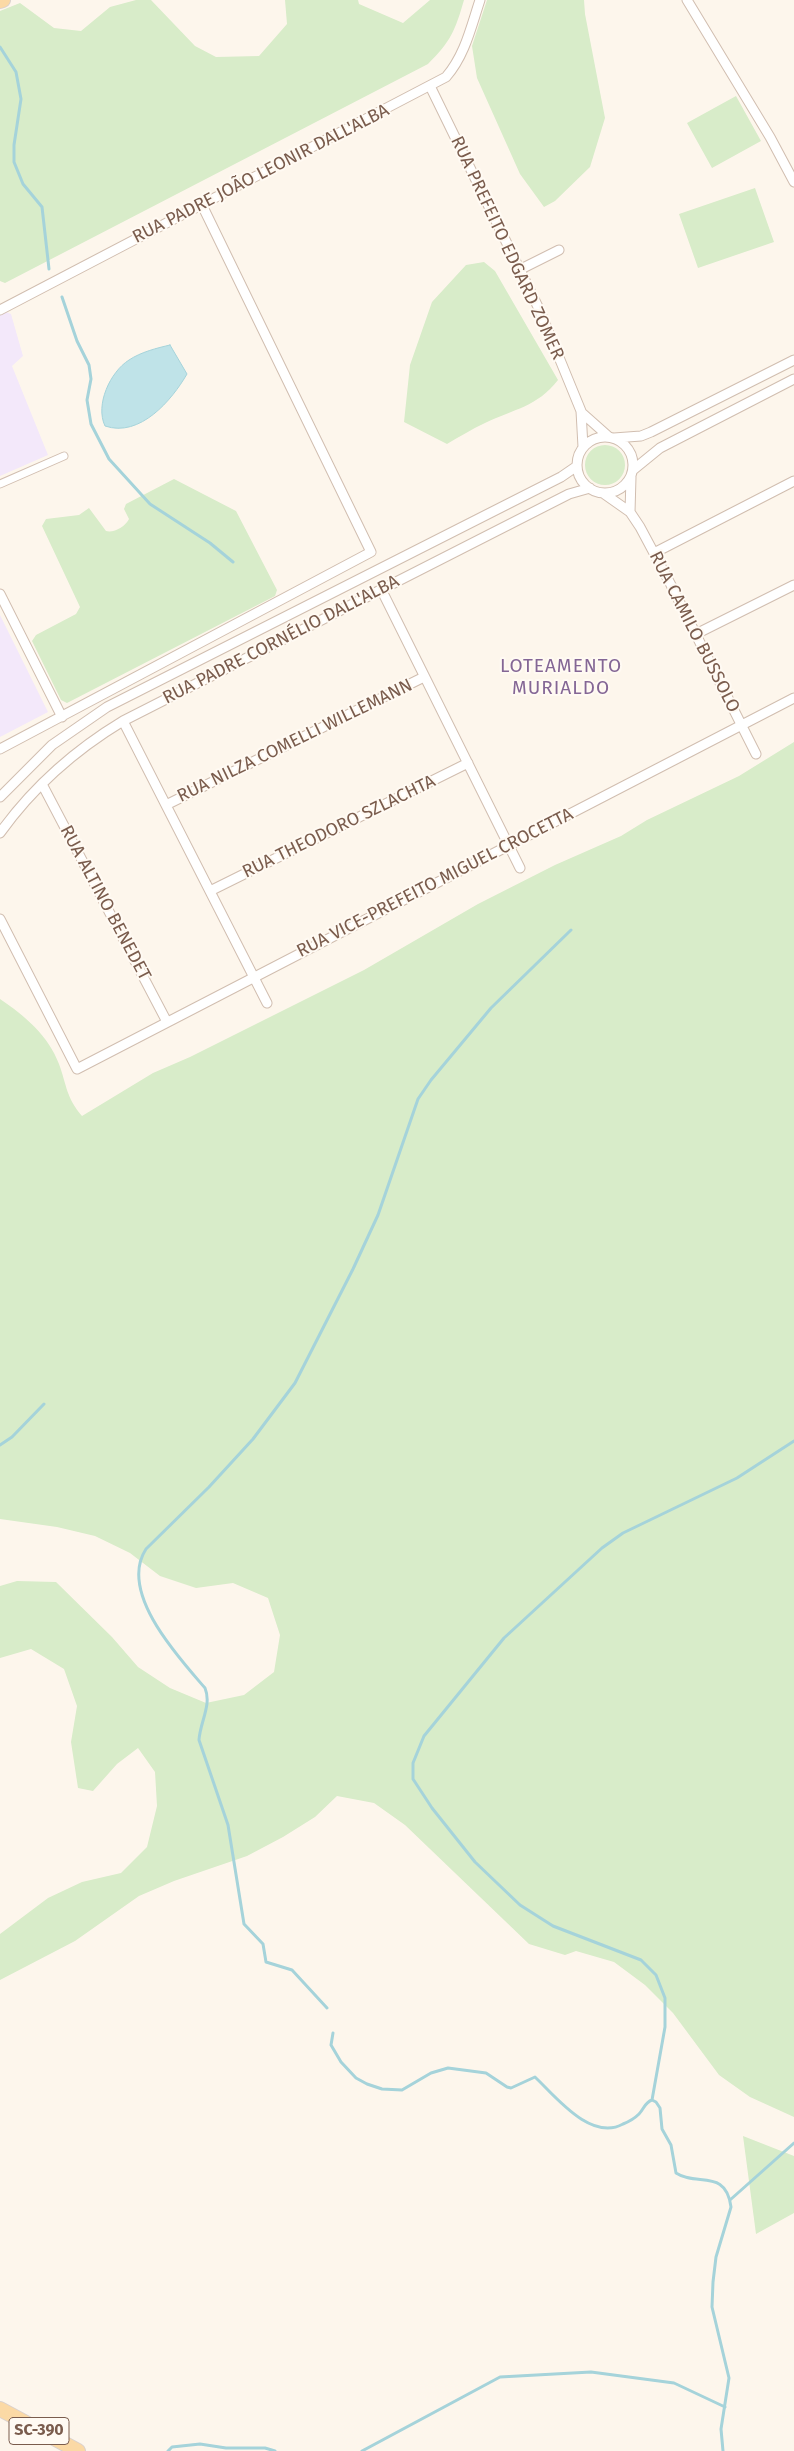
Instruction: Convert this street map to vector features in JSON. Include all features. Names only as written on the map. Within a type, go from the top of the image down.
[{"type":"main road","name":"SC-390","points":[[0,2409],[78,2451]]},
{"type":"street","name":"RUA PADRE JOÃO LEONIR DALL'ALBA","points":[[0,310],[446,77],[454,67],[466,43],[480,0]]},
{"type":"street","points":[[687,0],[765,129],[794,182]]},
{"type":"street","name":"RUA PREFEITO EDGARD ZOMER","points":[[430,86],[521,269],[581,411],[584,446]]},
{"type":"street","points":[[0,749],[372,552],[202,205]]},
{"type":"street","points":[[521,269],[559,250]]},
{"type":"street","points":[[794,360],[641,436],[594,438],[584,446],[577,466],[581,479],[590,488],[603,493],[622,487],[632,474],[660,448],[794,379]]},
{"type":"street","name":"RUA PREFEITO EDGARD ZOMER","points":[[581,411],[611,437]]},
{"type":"street","points":[[611,437],[626,445],[633,457],[630,512]]},
{"type":"street","points":[[0,484],[64,456]]},
{"type":"street","name":"RUA PADRE CORNÉLIO DALL'ALBA","points":[[0,797],[52,745],[107,707],[561,477],[577,466]]},
{"type":"street","points":[[654,553],[794,481]]},
{"type":"street","name":"RUA PADRE CORNÉLIO DALL'ALBA","points":[[0,833],[42,784],[82,748],[123,721],[569,494],[590,488]]},
{"type":"street","name":"RUA CAMILO BUSSOLO","points":[[603,493],[630,512],[654,553],[756,754]]},
{"type":"street","points":[[696,634],[794,584]]},
{"type":"street","points":[[381,589],[520,868]]},
{"type":"street","points":[[0,594],[62,717]]},
{"type":"street","name":"RUA NILZA COMELLI WILLEMANN","points":[[166,805],[424,677]]},
{"type":"street","name":"RUA VICE-PREFEITO MIGUEL CROCETTA","points":[[0,920],[77,1068],[794,698]]},
{"type":"street","points":[[123,721],[267,1003]]},
{"type":"street","name":"RUA THEODORO SZLACHTA","points":[[210,891],[468,763]]},
{"type":"street","name":"RUA ALTINO BENEDET","points":[[42,784],[167,1022]]},
{"type":"shaded area","points":[[4,311],[11,314],[23,356],[12,366],[48,455],[0,476],[0,313]]},
{"type":"shaded area","points":[[0,615],[48,712],[0,737]]},
{"type":"green space","points":[[136,0],[151,0],[195,46],[216,57],[259,56],[287,24],[285,0],[358,0],[359,4],[403,23],[430,0],[464,0],[451,35],[442,49],[428,64],[5,283],[0,281],[0,11],[20,3],[54,28],[81,31],[110,7]]},
{"type":"green space","points":[[487,0],[584,0],[605,118],[590,167],[555,201],[544,207],[520,174],[477,78],[472,46]]},
{"type":"green space","points":[[736,96],[761,141],[712,168],[687,123]]},
{"type":"green space","points":[[755,188],[774,242],[698,268],[679,214]]},
{"type":"green space","points":[[484,262],[495,271],[558,380],[533,402],[480,425],[447,444],[404,422],[410,365],[432,302],[466,265]]},
{"type":"green space","points":[[601,445],[609,445],[616,448],[622,454],[625,465],[622,476],[616,482],[609,485],[601,485],[594,482],[588,476],[585,469],[585,461],[588,454],[594,448]]},
{"type":"green space","points":[[174,479],[236,511],[277,590],[275,596],[67,703],[61,700],[32,641],[36,635],[76,614],[80,607],[42,526],[46,519],[79,515],[89,508],[106,531],[116,530],[125,525],[129,519],[124,509],[126,504]]},
{"type":"green space","points":[[794,742],[794,2117],[750,2097],[719,2075],[673,2013],[645,1985],[614,1962],[576,1951],[565,1955],[529,1944],[405,1825],[374,1803],[337,1796],[315,1817],[283,1837],[247,1856],[174,1881],[139,1896],[75,1941],[0,1980],[0,1934],[48,1898],[82,1882],[121,1873],[147,1847],[157,1806],[155,1772],[138,1748],[117,1764],[93,1791],[78,1788],[71,1742],[77,1706],[64,1669],[31,1649],[0,1658],[0,1586],[17,1581],[56,1582],[112,1637],[138,1667],[170,1688],[206,1703],[244,1695],[274,1672],[280,1635],[268,1598],[233,1583],[196,1588],[160,1576],[130,1553],[95,1536],[57,1527],[0,1519],[0,999],[27,1019],[49,1044],[59,1064],[70,1097],[82,1116],[153,1073],[190,1057],[364,970],[478,904],[555,865],[621,836],[647,820],[739,776]]},
{"type":"green space","points":[[743,2136],[794,2156],[794,2213],[756,2234]]},
{"type":"water","points":[[170,345],[187,374],[173,395],[154,414],[142,422],[130,427],[105,426],[102,418],[103,399],[110,381],[116,372],[122,365],[134,357]]},
{"type":"waterway","points":[[0,47],[16,72],[21,99],[14,145],[14,162],[23,184],[42,207],[49,269]]},
{"type":"waterway","points":[[62,297],[77,341],[89,365],[91,379],[87,400],[91,424],[109,459],[150,504],[210,543],[233,562]]},
{"type":"waterway","points":[[327,2008],[292,1970],[266,1962],[263,1944],[244,1924],[228,1825],[199,1740],[207,1694],[205,1688],[180,1659],[155,1623],[145,1604],[140,1584],[139,1566],[146,1549],[209,1487],[253,1439],[295,1383],[353,1269],[378,1215],[418,1099],[431,1080],[491,1008],[571,930]]},
{"type":"waterway","points":[[0,1445],[12,1437],[44,1404]]},
{"type":"waterway","points":[[333,2033],[331,2045],[341,2062],[356,2078],[382,2089],[402,2090],[431,2073],[448,2068],[486,2073],[511,2088],[535,2077],[574,2114],[586,2122],[599,2127],[611,2128],[623,2124],[639,2114],[648,2102],[652,2100],[665,2027],[665,1998],[656,1975],[641,1960],[553,1926],[520,1905],[475,1862],[432,1808],[413,1779],[413,1763],[424,1736],[504,1638],[602,1548],[623,1533],[737,1478],[794,1441]]},
{"type":"waterway","points":[[652,2100],[660,2108],[662,2129],[671,2145],[676,2173],[684,2177],[717,2183],[723,2187],[728,2195],[731,2207],[716,2257],[712,2307],[729,2378],[721,2429],[723,2451]]},
{"type":"waterway","points":[[730,2200],[794,2143]]},
{"type":"waterway","points":[[362,2451],[500,2377],[591,2372],[674,2383],[725,2407]]},
{"type":"waterway","points":[[168,2451],[172,2447],[200,2444],[226,2448],[265,2448],[275,2451]]},
{"type":"district","name":"LOTEAMENTO MURIALDO","points":[[561,678]]}]
